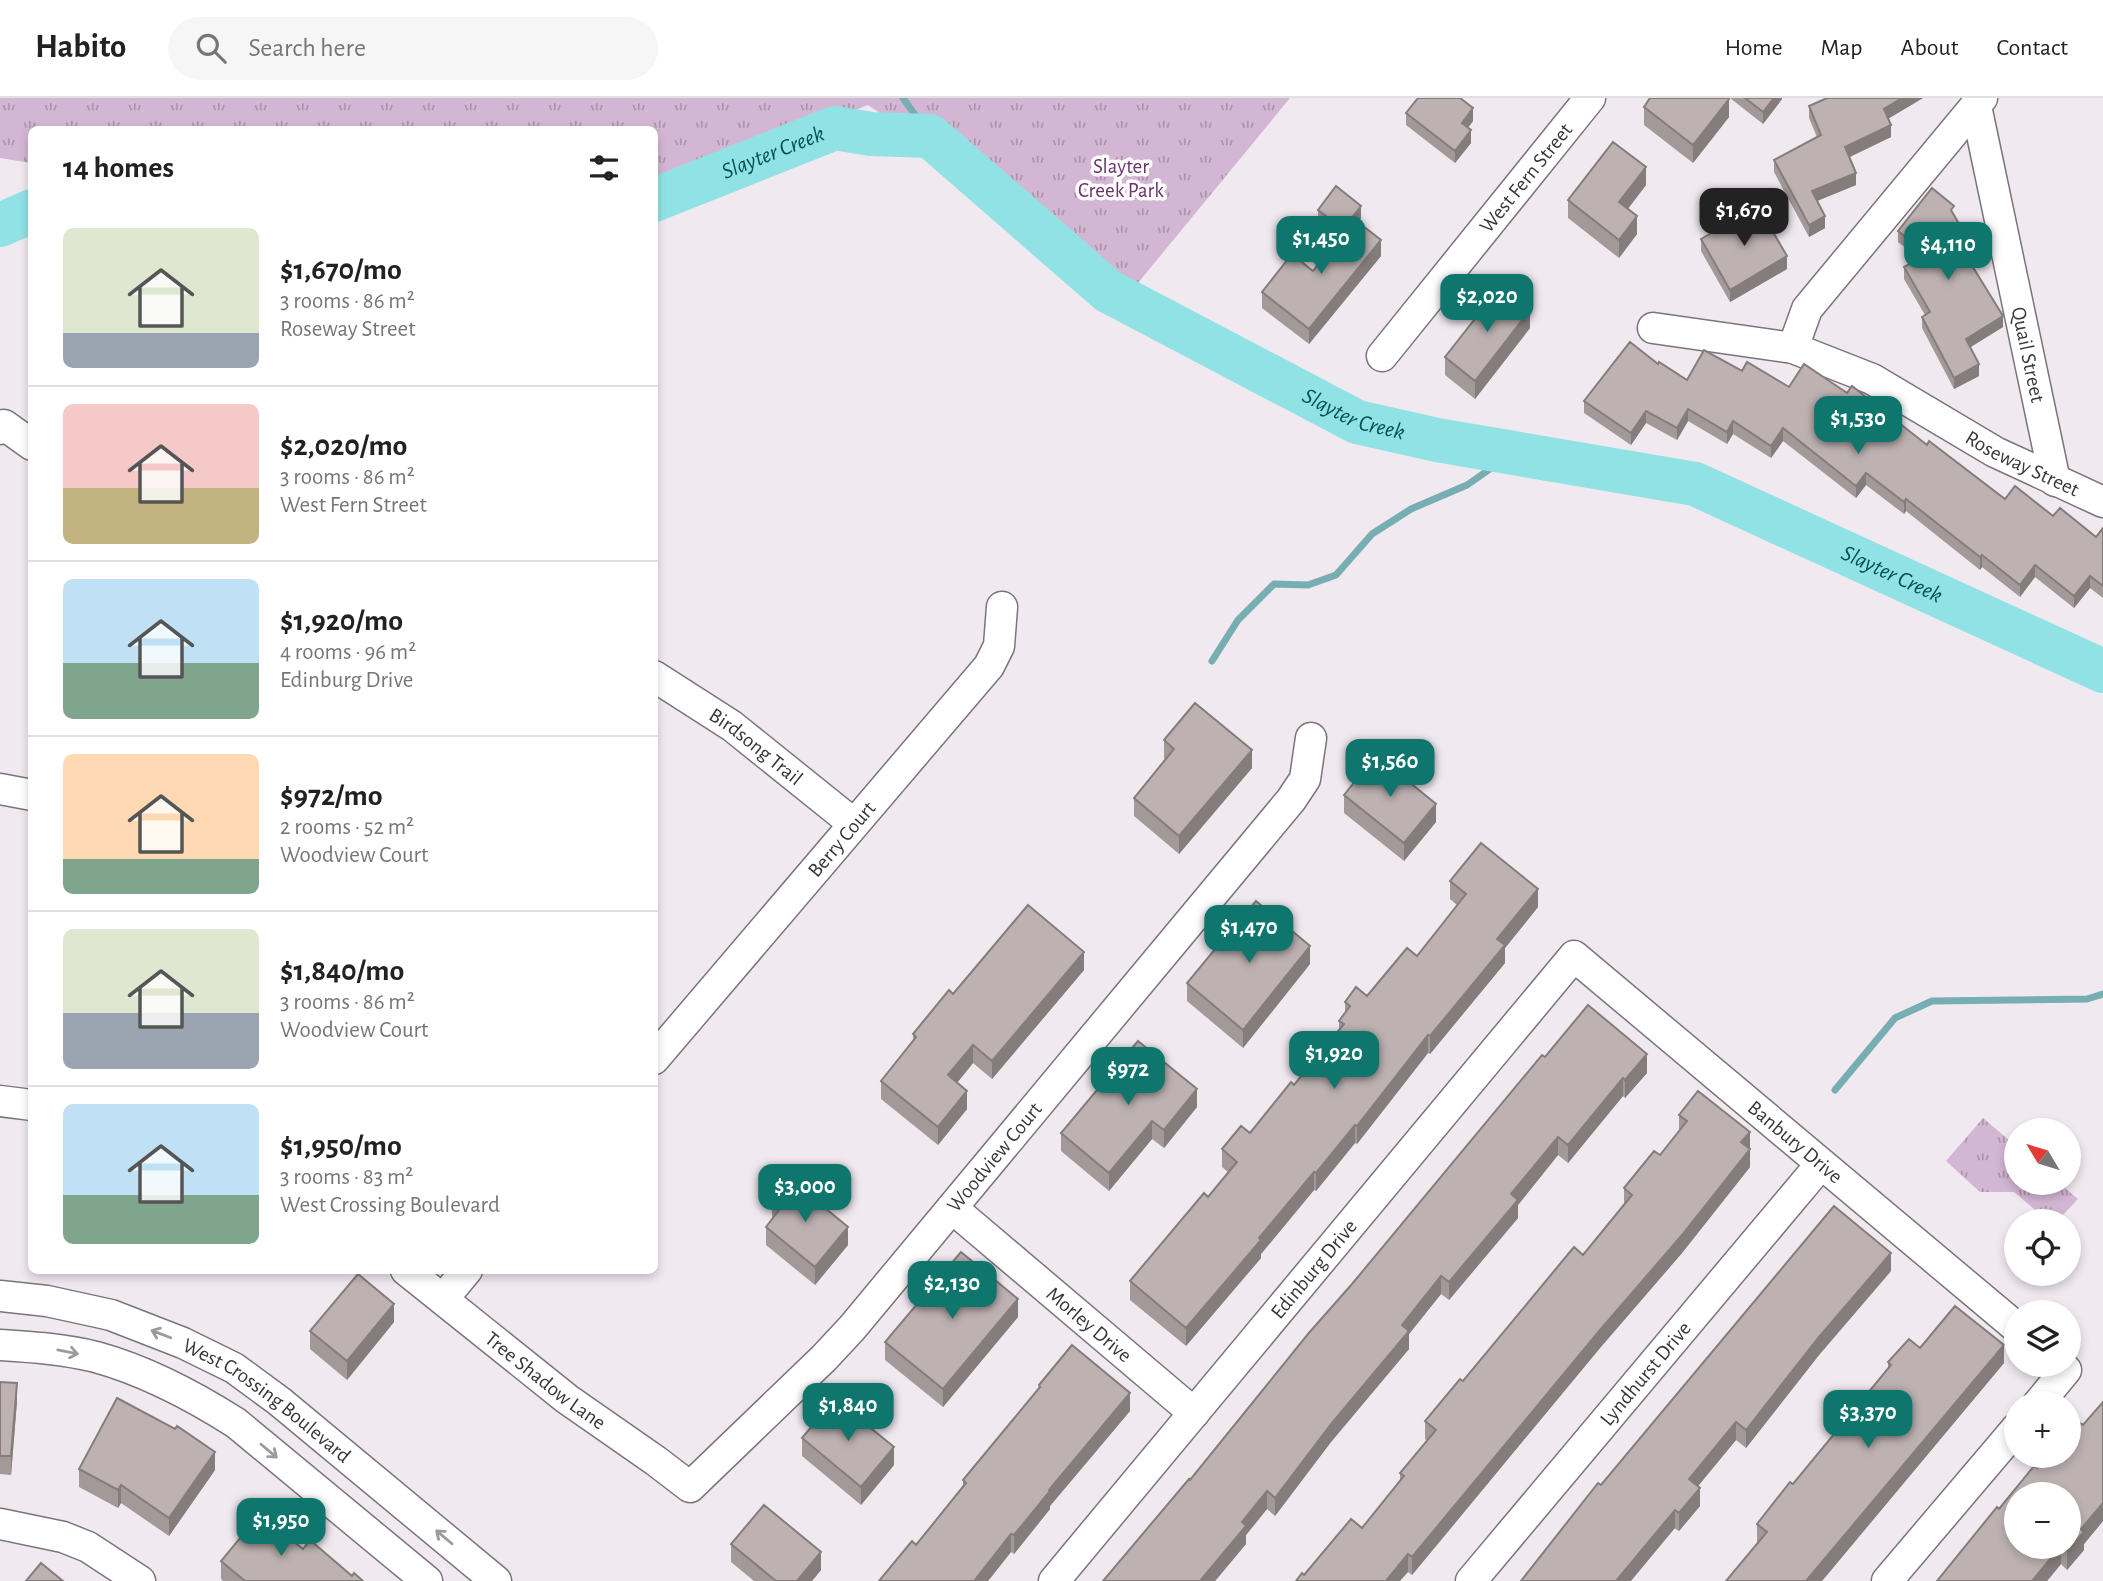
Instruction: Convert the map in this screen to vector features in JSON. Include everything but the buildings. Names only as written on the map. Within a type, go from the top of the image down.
[{"type":"street","name":"West Fern Street","points":[[1382,356],[1590,98]]},
{"type":"street","points":[[1793,348],[1807,309],[1979,102]]},
{"type":"street","name":"Quail Street","points":[[1979,102],[2055,481]]},
{"type":"street","name":"Roseway Street","points":[[1653,328],[1793,348],[1872,379],[1995,452],[2103,502]]},
{"type":"street","points":[[2,427],[28,443]]},
{"type":"street","name":"Berry Court","points":[[658,1054],[989,666],[999,646],[1002,607]]},
{"type":"street","name":"Birdsong Trail","points":[[658,679],[741,732],[854,824]]},
{"type":"street","name":"Woodview Court","points":[[690,1487],[824,1358],[883,1292],[1299,790],[1305,779],[1311,738]]},
{"type":"street","points":[[0,789],[28,794]]},
{"type":"street","name":"Banbury Drive","points":[[1574,956],[2004,1317]]},
{"type":"street","name":"Edinburg Drive","points":[[1054,1581],[1574,956]]},
{"type":"street","points":[[0,1101],[28,1104]]},
{"type":"street","name":"Lyndhurst Drive","points":[[1471,1581],[1821,1164]]},
{"type":"street","name":"Morley Drive","points":[[952,1208],[1194,1413]]},
{"type":"street","name":"Tree Shadow Lane","points":[[411,1274],[567,1399],[690,1487]]},
{"type":"street","points":[[443,1299],[464,1274]]},
{"type":"street","name":"West Crossing Boulevard","points":[[0,1296],[47,1301],[111,1315],[183,1343],[234,1368],[279,1401],[496,1581]]},
{"type":"street","name":"West Crossing Boulevard","points":[[0,1345],[50,1348],[95,1357],[169,1383],[236,1423],[427,1581]]},
{"type":"street","points":[[1887,1581],[2004,1443]]},
{"type":"street","points":[[0,1524],[64,1537],[88,1548],[140,1581]]},
{"type":"green space","name":"Slayter Creek Park","points":[[0,98],[1290,98],[1138,283],[1120,274],[868,105],[658,188],[658,126],[28,126],[28,163],[0,158]]},
{"type":"green space","points":[[1983,1118],[2004,1136],[2004,1192],[1980,1192],[1946,1161]]},
{"type":"green space","points":[[2018,1195],[2073,1195],[2078,1199],[2068,1209],[2034,1209]]},
{"type":"waterway","points":[[903,98],[930,136]]},
{"type":"waterway","name":"Slayter Creek","points":[[658,198],[835,128],[871,134],[930,136],[1108,291],[1357,422],[1437,440],[1695,484],[2103,671]]},
{"type":"waterway","name":"Slayter Creek","points":[[0,225],[28,213]]},
{"type":"waterway","points":[[1212,661],[1238,620],[1274,584],[1308,585],[1336,575],[1372,534],[1411,509],[1467,485],[1513,453]]},
{"type":"waterway","points":[[1835,1090],[1895,1018],[1932,1001],[2087,999],[2103,994]]}]
